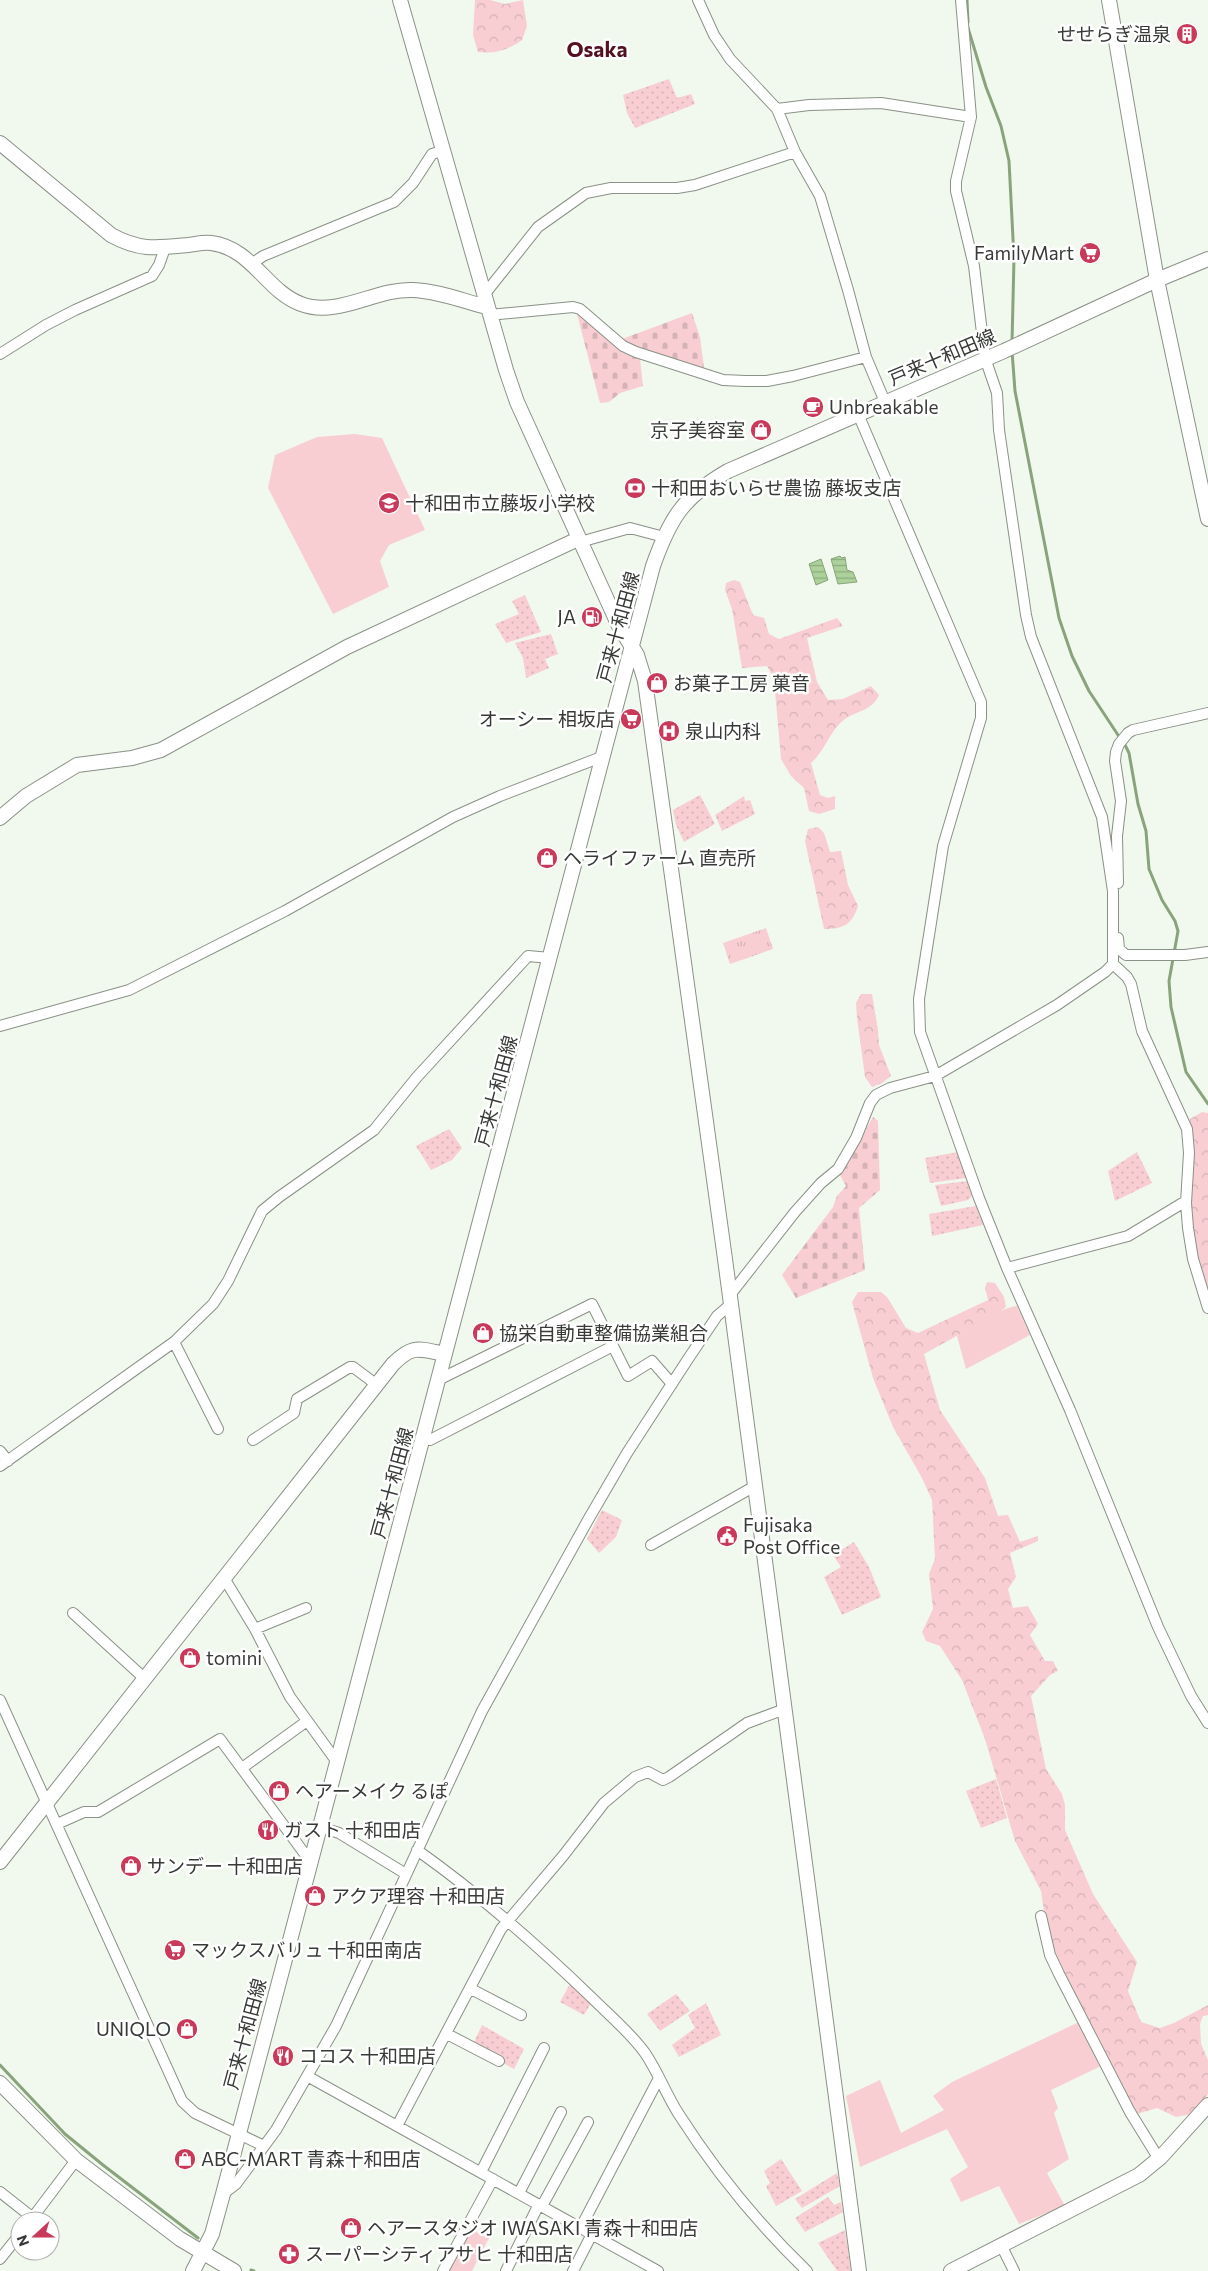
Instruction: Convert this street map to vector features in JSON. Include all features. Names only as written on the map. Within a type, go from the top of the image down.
[{"type":"street","points":[[400,0],[487,306],[517,402],[619,626],[632,644],[642,667],[645,681],[730,1299],[858,2271]]},
{"type":"street","points":[[698,0],[714,35],[730,59],[777,109],[795,152],[820,196],[866,357],[885,402]]},
{"type":"street","points":[[223,2194],[236,2184],[264,2146],[336,2026],[482,1711],[618,1470],[717,1316],[794,1212],[838,1169],[856,1138],[870,1104],[876,1095],[890,1088],[935,1076],[1058,1005],[1105,972],[1113,964],[1113,896],[1102,817],[1032,637],[1026,615],[999,430],[997,393],[985,358],[974,266],[956,191],[956,181],[971,117],[961,0]]},
{"type":"street","points":[[1109,0],[1157,280],[1208,518]]},
{"type":"street","points":[[777,109],[810,105],[881,103],[971,117]]},
{"type":"street","points":[[0,143],[111,235],[129,245],[165,248],[210,243],[225,247],[252,263],[282,293],[301,304],[330,308],[412,290],[487,306],[573,307],[580,310],[623,346],[723,380],[767,381],[866,357]]},
{"type":"street","points":[[252,263],[263,256],[394,202],[413,183],[432,154],[442,151]]},
{"type":"street","points":[[487,306],[538,227],[586,193],[611,188],[678,188],[695,185],[795,152]]},
{"type":"street","points":[[0,354],[68,314],[152,276],[159,265],[165,248]]},
{"type":"street","name":"戸来十和田線","points":[[193,2271],[212,2234],[223,2194],[604,756],[632,644],[653,566],[664,536],[674,517],[684,504],[710,481],[769,452],[1004,351],[1157,280],[1208,259]]},
{"type":"street","points":[[858,414],[981,702],[981,718],[943,846],[919,999],[920,1032],[979,1198],[1007,1268],[1073,1417],[1158,1627],[1191,1696],[1208,1723]]},
{"type":"street","points":[[0,818],[26,796],[65,770],[77,765],[132,758],[161,750],[347,647],[579,541],[630,528],[664,536]]},
{"type":"street","points":[[1113,896],[1117,889],[1117,836],[1121,801],[1115,761],[1121,741],[1128,733],[1139,728],[1208,713]]},
{"type":"street","points":[[0,1026],[129,990],[285,912],[453,817],[500,796],[604,756]]},
{"type":"street","points":[[1114,926],[1117,931],[1119,949],[1122,953],[1173,955],[1208,952]]},
{"type":"street","points":[[0,1451],[4,1463],[174,1342],[213,1304],[228,1281],[262,1211],[374,1130],[417,1077],[528,956],[550,958]]},
{"type":"street","points":[[1113,964],[1128,977],[1142,1031],[1187,1129],[1189,1153],[1186,1201],[1193,1259],[1208,1308]]},
{"type":"street","points":[[1007,1268],[1128,1236],[1186,1201]]},
{"type":"street","points":[[438,1380],[592,1304],[628,1376],[652,1361],[672,1384]]},
{"type":"street","points":[[174,1342],[218,1429]]},
{"type":"street","points":[[424,1438],[430,1440],[613,1346]]},
{"type":"street","points":[[0,1862],[393,1364],[409,1350],[418,1349],[445,1354]]},
{"type":"street","points":[[253,1440],[294,1413],[297,1399],[350,1367],[353,1367],[377,1385]]},
{"type":"street","points":[[651,1546],[755,1486]]},
{"type":"street","points":[[224,1578],[255,1630],[290,1697],[337,1762]]},
{"type":"street","points":[[255,1630],[306,1608]]},
{"type":"street","points":[[73,1614],[144,1678]]},
{"type":"street","points":[[0,1700],[182,2101],[195,2113],[264,2146]]},
{"type":"street","points":[[397,2126],[501,1929],[604,1803],[635,1777],[648,1772],[663,1780],[747,1723],[785,1710]]},
{"type":"street","points":[[242,1768],[307,1721]]},
{"type":"street","points":[[57,1824],[84,1812],[98,1812],[220,1739],[310,1861]]},
{"type":"street","points":[[320,1827],[340,1833],[406,1874]]},
{"type":"street","points":[[417,1850],[451,1874],[508,1920],[538,1946],[625,2030],[645,2053],[677,2111],[730,2188],[768,2233],[807,2271]]},
{"type":"street","points":[[1041,1916],[1050,1955],[1059,1974],[1130,2112],[1159,2159]]},
{"type":"street","points":[[471,1989],[521,2015]]},
{"type":"street","points":[[447,2034],[499,2061]]},
{"type":"street","points":[[481,2172],[544,2048]]},
{"type":"street","points":[[307,2076],[658,2271]]},
{"type":"street","points":[[581,2227],[659,2078]]},
{"type":"street","points":[[0,2082],[76,2160],[125,2199],[203,2253],[234,2271]]},
{"type":"street","points":[[951,2271],[1139,2175],[1159,2159],[1208,2105]]},
{"type":"street","points":[[519,2193],[561,2112]]},
{"type":"street","points":[[506,2271],[588,2122]]},
{"type":"street","points":[[37,2211],[76,2160]]},
{"type":"street","points":[[443,2271],[493,2179]]},
{"type":"street","points":[[0,2192],[22,2211]]},
{"type":"street","points":[[574,2271],[592,2234]]},
{"type":"street","points":[[1001,2245],[1014,2271]]},
{"type":"street","points":[[0,2259],[10,2246]]},
{"type":"green space","points":[[475,0],[490,0],[505,4],[523,0],[527,26],[522,40],[501,51],[478,52],[473,35]]},
{"type":"green space","points":[[669,79],[677,98],[691,94],[695,104],[635,128],[627,113],[623,95]]},
{"type":"green space","points":[[692,313],[700,337],[704,368],[631,346],[622,339]]},
{"type":"green space","points":[[577,314],[581,314],[623,353],[640,359],[643,386],[620,393],[609,402],[600,403]]},
{"type":"green space","points":[[355,434],[382,438],[425,530],[389,545],[380,561],[389,587],[333,614],[268,488],[275,455],[317,437]]},
{"type":"green space","points":[[734,580],[740,582],[753,615],[764,618],[769,634],[779,639],[837,618],[843,626],[807,638],[817,682],[828,700],[843,699],[871,686],[879,695],[869,707],[850,716],[840,724],[811,763],[820,795],[828,798],[835,796],[835,809],[819,814],[809,811],[804,788],[791,776],[781,759],[774,679],[767,666],[742,668],[732,609],[725,590],[726,583]]},
{"type":"green space","points":[[525,595],[541,632],[506,643],[495,624],[519,614],[512,601]]},
{"type":"green space","points":[[551,634],[558,654],[545,659],[549,668],[526,678],[523,658],[515,643]]},
{"type":"green space","points":[[700,795],[715,824],[684,842],[676,825],[673,810]]},
{"type":"green space","points":[[744,796],[745,801],[750,800],[755,814],[722,831],[715,815]]},
{"type":"green space","points":[[818,827],[824,833],[830,852],[841,851],[848,885],[858,906],[850,922],[842,927],[824,929],[805,841],[808,829]]},
{"type":"green space","points":[[766,928],[773,949],[730,964],[723,943]]},
{"type":"green space","points":[[861,994],[872,994],[879,1045],[891,1076],[882,1083],[872,1087],[865,1077],[857,1018],[856,1003]]},
{"type":"green space","points":[[1202,1112],[1208,1113],[1208,1288],[1195,1251],[1191,1194],[1193,1163],[1190,1119]]},
{"type":"green space","points":[[873,1117],[878,1121],[880,1190],[859,1208],[865,1270],[796,1298],[782,1275],[833,1207],[837,1196],[846,1186],[840,1175]]},
{"type":"green space","points":[[449,1129],[462,1148],[452,1160],[431,1170],[416,1146]]},
{"type":"green space","points":[[958,1152],[966,1178],[930,1183],[925,1158]]},
{"type":"green space","points":[[1137,1152],[1152,1183],[1115,1201],[1108,1171]]},
{"type":"green space","points":[[968,1181],[972,1196],[968,1200],[941,1206],[935,1185]]},
{"type":"green space","points":[[976,1206],[983,1225],[932,1236],[929,1214]]},
{"type":"green space","points":[[987,1282],[995,1283],[1004,1297],[1006,1307],[924,1354],[940,1410],[985,1478],[998,1516],[1008,1515],[1020,1542],[1038,1536],[1038,1541],[1010,1553],[1016,1577],[1008,1589],[1013,1608],[1028,1606],[1038,1624],[1030,1635],[1045,1661],[1053,1661],[1058,1671],[1050,1675],[1031,1696],[1046,1769],[1062,1794],[1065,1805],[1065,1830],[1093,1894],[1137,1962],[1128,1991],[1141,2022],[1160,2028],[1174,2023],[1208,2005],[1208,2015],[1203,2016],[1200,2024],[1201,2044],[1208,2060],[1208,2094],[1192,2114],[1176,2117],[1157,2108],[1134,2115],[1063,1978],[1048,1939],[1041,1891],[1015,1841],[985,1739],[962,1680],[940,1646],[926,1641],[922,1632],[933,1609],[929,1574],[935,1559],[932,1500],[922,1478],[893,1427],[873,1378],[852,1302],[858,1292],[881,1292],[887,1297],[906,1328],[918,1333],[988,1300],[985,1288]]},
{"type":"green space","points":[[1017,1306],[1030,1335],[966,1369],[957,1336],[1002,1310]]},
{"type":"green space","points":[[602,1510],[622,1520],[616,1537],[599,1553],[587,1539]]},
{"type":"green space","points":[[854,1542],[869,1567],[881,1597],[842,1615],[824,1577],[841,1567],[833,1555]]},
{"type":"green space","points":[[996,1779],[1007,1818],[981,1828],[966,1791]]},
{"type":"green space","points":[[570,1984],[591,2003],[584,2015],[560,2002]]},
{"type":"green space","points":[[676,1994],[690,2011],[660,2031],[647,2014]]},
{"type":"green space","points":[[706,2003],[721,2035],[679,2057],[672,2045],[695,2028],[688,2015]]},
{"type":"green space","points":[[1079,2022],[1101,2066],[1051,2090],[1058,2108],[1054,2113],[1069,2159],[1047,2173],[1065,2206],[1019,2224],[999,2186],[961,2202],[950,2179],[968,2167],[947,2129],[860,2167],[846,2096],[880,2080],[901,2133],[944,2110],[933,2096],[952,2082]]},
{"type":"green space","points":[[482,2025],[524,2049],[514,2069],[501,2062],[503,2058],[474,2042]]},
{"type":"green space","points":[[781,2159],[802,2191],[776,2206],[766,2186],[770,2183],[764,2171]]},
{"type":"green space","points":[[837,2173],[840,2186],[802,2208],[795,2199]]},
{"type":"green space","points":[[828,2197],[834,2205],[841,2202],[843,2212],[805,2232],[795,2218]]},
{"type":"green space","points":[[470,2229],[489,2238],[472,2271],[449,2271]]},
{"type":"green space","points":[[845,2230],[851,2271],[837,2271],[818,2243]]},
{"type":"shaded area","points":[[840,556],[842,558],[845,557],[847,570],[853,572],[857,582],[838,584],[831,559]]},
{"type":"shaded area","points":[[821,559],[828,580],[816,585],[809,564]]},
{"type":"waterway","points":[[967,0],[968,22]]},
{"type":"waterway","points":[[968,28],[986,87],[1001,126],[1009,161],[1014,258],[1012,343]]},
{"type":"waterway","points":[[1012,351],[1015,391],[1059,618],[1072,656],[1089,691],[1120,738]]},
{"type":"waterway","points":[[1124,743],[1129,753],[1138,804],[1146,831],[1149,869],[1162,900],[1175,921],[1178,931],[1169,981],[1171,1007],[1186,1072],[1208,1104]]},
{"type":"waterway","points":[[0,2065],[65,2134],[198,2238]]},
{"type":"place","name":"せせらぎ温泉","points":[[1187,34]]},
{"type":"place","name":"FamilyMart","points":[[1090,253]]},
{"type":"place","name":"Unbreakable","points":[[813,407]]},
{"type":"place","name":"京子美容室","points":[[761,430]]},
{"type":"place","name":"十和田おいらせ農協 藤坂支店","points":[[635,488]]},
{"type":"place","name":"十和田市立藤坂小学校","points":[[389,503]]},
{"type":"place","name":"JA","points":[[592,617]]},
{"type":"place","name":"お菓子工房 菓音","points":[[657,683]]},
{"type":"place","name":"オーシー 相坂店","points":[[631,719]]},
{"type":"place","name":"泉山内科","points":[[669,731]]},
{"type":"place","name":"ヘライファーム 直売所","points":[[547,858]]},
{"type":"place","name":"協栄自動車整備協業組合","points":[[483,1333]]},
{"type":"place","name":"Fujisaka Post Office","points":[[727,1536]]},
{"type":"place","name":"tomini","points":[[190,1658]]},
{"type":"place","name":"ヘアーメイク るぽ","points":[[279,1791]]},
{"type":"place","name":"ガスト 十和田店","points":[[268,1830]]},
{"type":"place","name":"サンデー 十和田店","points":[[131,1866]]},
{"type":"place","name":"アクア理容 十和田店","points":[[315,1896]]},
{"type":"place","name":"マックスバリュ 十和田南店","points":[[175,1950]]},
{"type":"place","name":"UNIQLO","points":[[187,2029]]},
{"type":"place","name":"ココス 十和田店","points":[[283,2056]]},
{"type":"place","name":"ABC-MART 青森十和田店","points":[[185,2159]]},
{"type":"place","name":"ヘアースタジオ IWASAKI 青森十和田店","points":[[351,2228]]},
{"type":"place","name":"スーパーシティアサヒ 十和田店","points":[[289,2254]]},
{"type":"district","name":"Osaka","points":[[597,50]]}]
